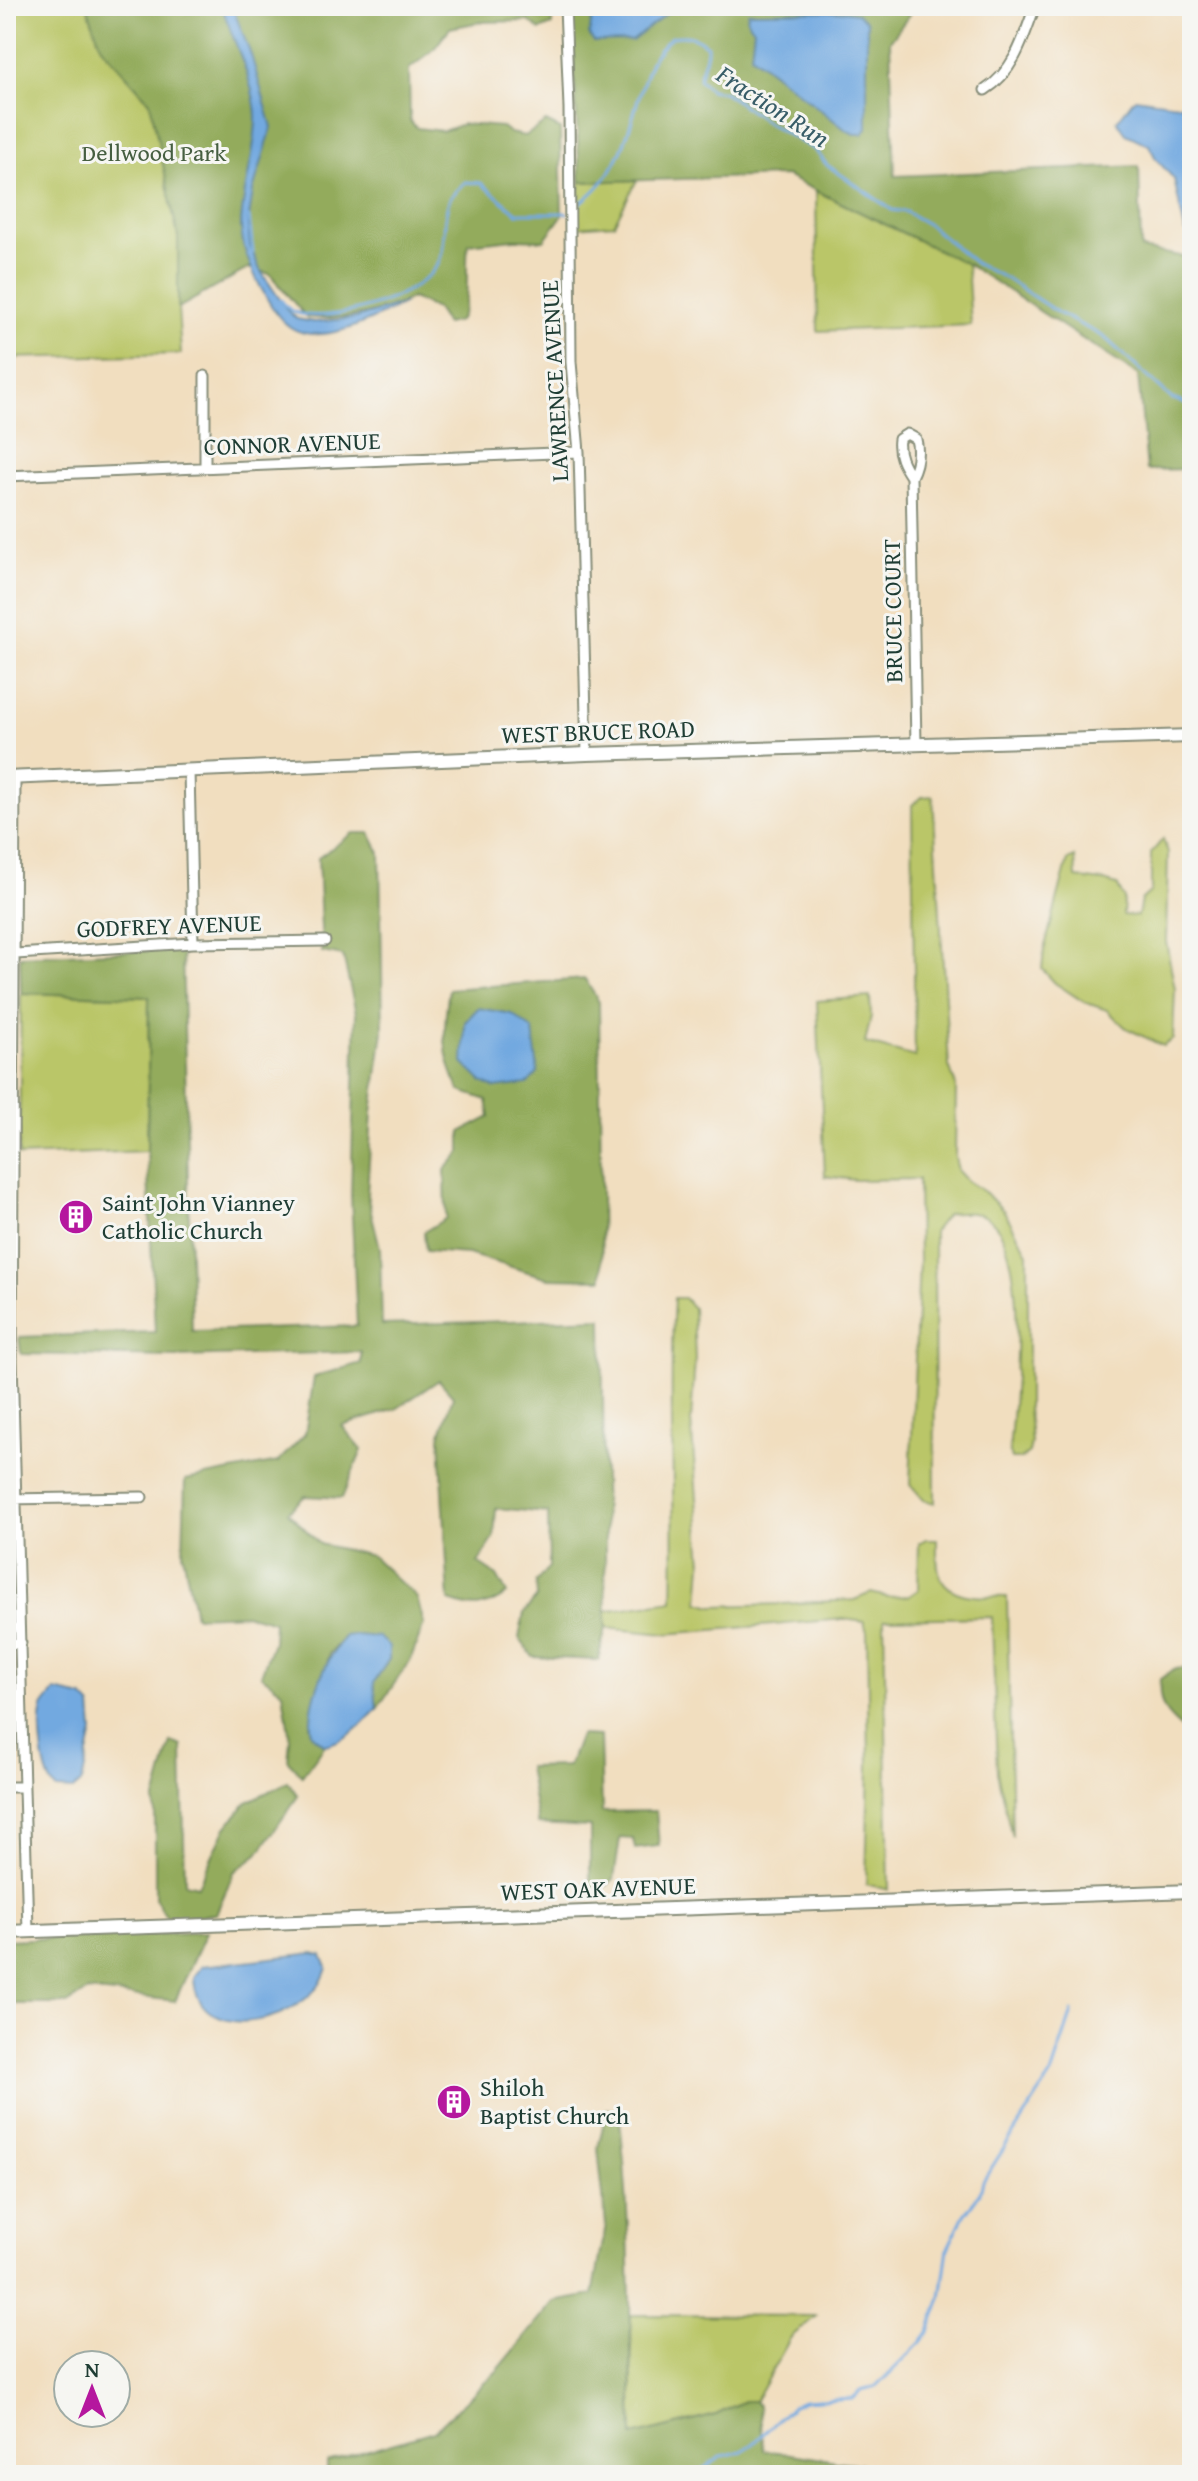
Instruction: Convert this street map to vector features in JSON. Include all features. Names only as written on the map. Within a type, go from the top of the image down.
[{"type":"street","name":"LAWRENCE AVENUE","points":[[565,6],[571,362],[579,452],[587,754]]},
{"type":"street","points":[[985,90],[998,82],[1015,57],[1035,6]]},
{"type":"street","points":[[205,376],[205,467]]},
{"type":"street","name":"CONNOR AVENUE","points":[[6,476],[579,452]]},
{"type":"street","name":"BRUCE COURT","points":[[911,477],[916,744]]},
{"type":"street","name":"WEST BRUCE ROAD","points":[[11,778],[587,754],[1192,736]]},
{"type":"street","points":[[189,771],[193,943]]},
{"type":"street","points":[[11,778],[16,954],[9,1360],[18,1499],[28,1931]]},
{"type":"street","name":"GODFREY AVENUE","points":[[16,954],[193,943],[325,941]]},
{"type":"street","points":[[6,1499],[142,1497]]},
{"type":"street","points":[[6,1644],[21,1643]]},
{"type":"street","points":[[6,1787],[23,1787]]},
{"type":"street","name":"WEST OAK AVENUE","points":[[6,1932],[1192,1891]]},
{"type":"green space","name":"Dellwood Park","points":[[6,6],[368,6],[389,291],[287,295],[270,274],[249,268],[178,308],[181,354],[6,358]]},
{"type":"green space","points":[[87,6],[552,6],[552,25],[540,30],[529,21],[480,22],[450,28],[433,50],[409,69],[410,121],[417,128],[443,131],[463,124],[502,127],[510,133],[525,136],[546,122],[560,129],[562,216],[544,240],[513,239],[468,244],[466,294],[459,321],[446,324],[436,309],[412,298],[360,315],[306,317],[270,274],[249,268],[178,308],[178,237],[150,102],[101,47]]},
{"type":"green space","points":[[571,6],[916,6],[890,41],[895,176],[1139,166],[1141,249],[1192,258],[1192,469],[1147,470],[1138,375],[967,264],[786,176],[580,182]]},
{"type":"green space","points":[[637,180],[614,224],[577,227],[580,182]]},
{"type":"green space","points":[[816,191],[967,264],[971,325],[818,331]]},
{"type":"green space","points":[[933,796],[949,1066],[956,1086],[955,1156],[958,1171],[1004,1211],[1028,1253],[1028,1408],[1031,1442],[1029,1453],[1021,1459],[1011,1459],[1017,1329],[1011,1262],[1002,1236],[989,1219],[980,1214],[947,1214],[934,1231],[935,1503],[924,1500],[910,1484],[919,1261],[918,1179],[855,1180],[825,1176],[817,1001],[870,997],[871,1016],[865,1043],[915,1057],[912,805],[922,797]]},
{"type":"green space","points":[[353,833],[370,833],[380,853],[383,1031],[372,1112],[367,1195],[380,1248],[382,1325],[602,1318],[606,1628],[598,1660],[533,1657],[519,1638],[524,1613],[537,1597],[536,1582],[549,1567],[548,1513],[496,1508],[494,1538],[478,1563],[497,1576],[507,1594],[479,1606],[449,1601],[440,1437],[453,1396],[439,1380],[396,1409],[342,1426],[362,1450],[342,1498],[305,1496],[288,1512],[320,1544],[372,1556],[417,1598],[424,1624],[411,1659],[377,1709],[374,1682],[389,1659],[356,1635],[345,1636],[330,1653],[310,1724],[312,1734],[325,1745],[302,1776],[288,1761],[290,1739],[283,1692],[261,1675],[273,1642],[274,1622],[246,1614],[195,1616],[183,1554],[185,1480],[278,1462],[305,1434],[314,1377],[361,1363],[361,1352],[176,1357],[21,1354],[19,1337],[155,1332],[147,1151],[149,997],[21,993],[20,956],[182,949],[192,1331],[357,1326],[351,1195],[356,1013],[343,956],[322,952],[318,858]]},
{"type":"green space","points":[[1163,839],[1168,853],[1166,942],[1175,989],[1173,1039],[1163,1046],[1126,1028],[1107,1010],[1084,1002],[1055,983],[1042,969],[1044,950],[1068,860],[1075,857],[1076,878],[1117,885],[1124,898],[1123,915],[1138,916],[1141,900],[1151,891],[1151,853]]},
{"type":"green space","points":[[585,979],[599,1002],[602,1279],[548,1278],[468,1254],[426,1251],[424,1232],[446,1218],[445,1170],[461,1152],[461,1132],[490,1117],[487,1100],[460,1091],[449,1066],[445,1029],[449,989]]},
{"type":"green space","points":[[21,993],[149,997],[147,1151],[19,1156]]},
{"type":"green space","points":[[674,1298],[684,1298],[693,1308],[695,1359],[691,1421],[702,1563],[699,1602],[713,1606],[854,1600],[871,1593],[887,1597],[909,1596],[918,1590],[919,1543],[937,1539],[938,1570],[953,1591],[970,1596],[1007,1597],[1012,1837],[997,1772],[992,1617],[884,1619],[889,1890],[866,1884],[869,1764],[867,1632],[864,1622],[844,1619],[665,1634],[606,1628],[604,1611],[673,1601]]},
{"type":"green space","points":[[1192,1667],[1192,1737],[1166,1712],[1160,1698],[1160,1679],[1175,1669]]},
{"type":"green space","points":[[580,1735],[600,1736],[602,1812],[656,1811],[659,1846],[635,1849],[633,1839],[620,1838],[614,1879],[602,1889],[590,1885],[590,1827],[538,1824],[528,1767],[568,1766]]},
{"type":"green space","points":[[171,1742],[182,1746],[185,1883],[198,1886],[225,1829],[247,1802],[288,1782],[298,1796],[258,1854],[234,1872],[216,1914],[167,1918],[155,1898],[155,1800]]},
{"type":"green space","points":[[206,1932],[175,2001],[88,1991],[67,2004],[6,2004],[6,1940]]},
{"type":"green space","points":[[607,2109],[619,2111],[623,2152],[633,2436],[716,2415],[744,2401],[755,2401],[759,2407],[764,2450],[875,2467],[877,2475],[327,2475],[327,2462],[434,2431],[498,2370],[554,2302],[593,2295],[606,2225],[598,2148]]},
{"type":"green space","points":[[631,2315],[816,2316],[791,2337],[755,2401],[744,2401],[716,2415],[633,2436]]},
{"type":"water","points":[[222,6],[232,6],[251,55],[272,127],[253,191],[248,224],[250,246],[260,270],[297,319],[314,322],[356,318],[405,303],[348,328],[317,334],[303,333],[290,327],[270,304],[250,266],[241,225],[254,144],[255,103]]},
{"type":"water","points":[[602,6],[674,8],[632,41],[594,42],[589,34],[594,11]]},
{"type":"water","points":[[748,12],[857,13],[867,22],[867,129],[862,134],[846,130],[751,55],[754,29],[747,20]]},
{"type":"water","points":[[1135,98],[1192,106],[1192,235],[1185,231],[1174,179],[1156,159],[1149,145],[1126,134],[1117,121]]},
{"type":"water","points":[[478,1008],[512,1014],[533,1030],[538,1073],[527,1084],[495,1088],[482,1082],[463,1063],[465,1022]]},
{"type":"water","points":[[345,1636],[378,1637],[389,1646],[389,1659],[374,1682],[377,1709],[348,1736],[325,1745],[312,1734],[315,1696],[338,1645]]},
{"type":"water","points":[[55,1691],[83,1697],[91,1705],[93,1732],[82,1782],[73,1790],[56,1789],[44,1762],[42,1715],[44,1705]]},
{"type":"water","points":[[314,1953],[322,1955],[327,1967],[318,1986],[301,2002],[280,2014],[257,2020],[234,2021],[214,2015],[200,2000],[194,1977],[202,1966]]},
{"type":"waterway","name":"Fraction Run","points":[[573,208],[592,193],[617,160],[655,55],[671,37],[694,38],[707,46],[699,79],[710,90],[724,92],[769,124],[815,150],[827,165],[892,210],[906,212],[929,225],[976,264],[1104,337],[1172,399],[1192,406]]},
{"type":"waterway","name":"Fraction Run","points":[[281,300],[294,312],[328,315],[370,306],[410,289],[425,279],[440,260],[449,201],[465,182],[481,183],[517,213],[567,213]]},
{"type":"waterway","name":"Fraction Run","points":[[249,217],[253,253]]},
{"type":"waterway","points":[[693,2475],[723,2456],[742,2451],[753,2444],[793,2405],[804,2401],[853,2398],[861,2391],[876,2387],[921,2342],[929,2331],[941,2298],[948,2248],[964,2215],[980,2193],[983,2181],[1051,2075],[1072,2012]]},
{"type":"place","name":"Saint John Vianney Catholic Church","points":[[76,1217]]},
{"type":"place","name":"Shiloh Baptist Church","points":[[454,2102]]}]
